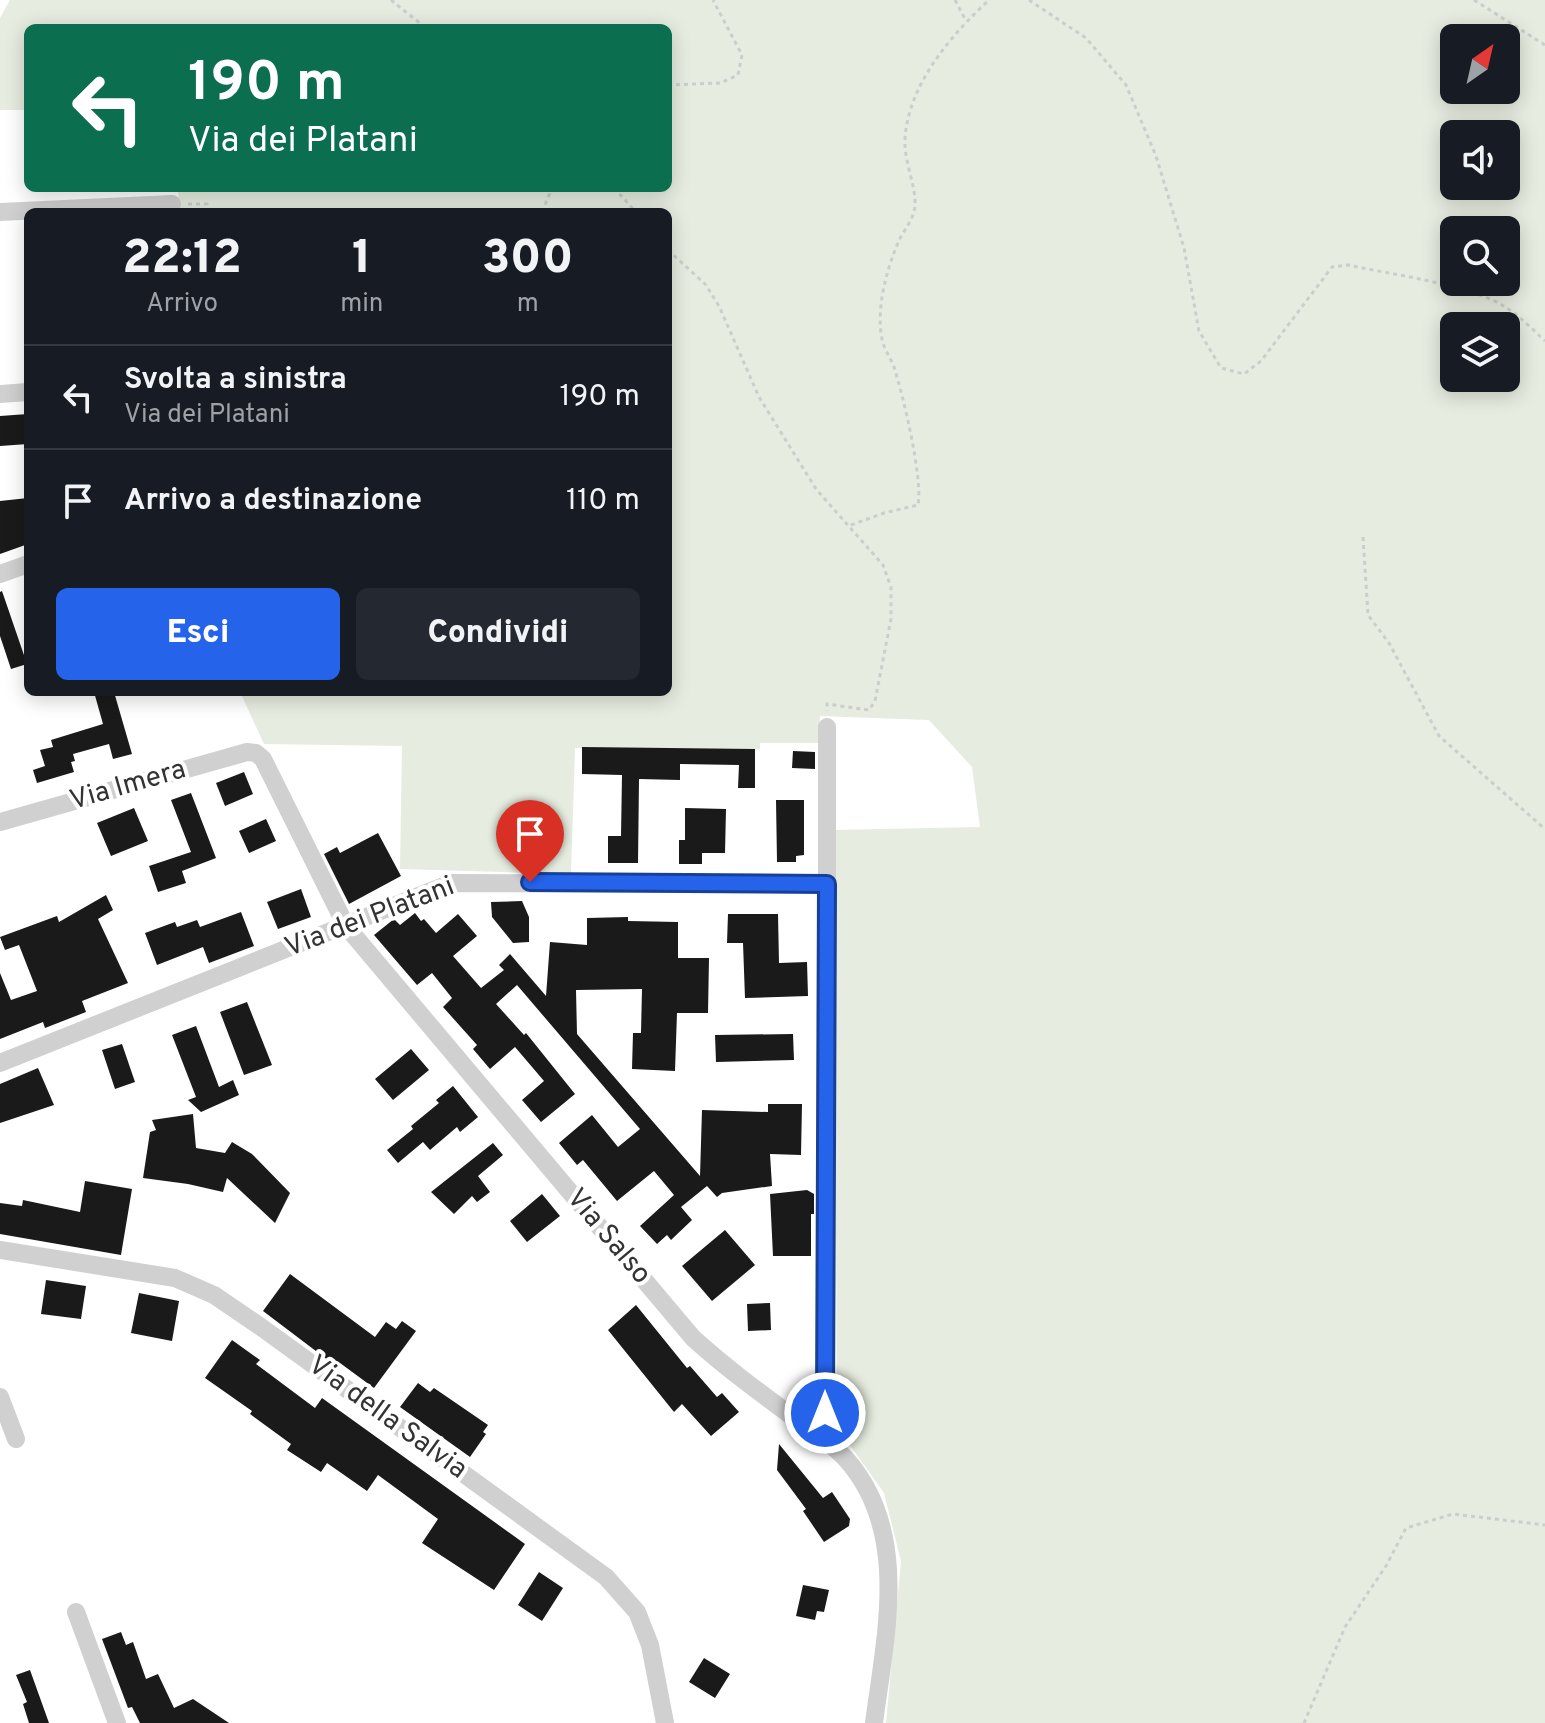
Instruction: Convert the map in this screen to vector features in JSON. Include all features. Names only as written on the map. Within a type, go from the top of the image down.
[{"type":"street","points":[[86,208],[172,204]]},
{"type":"street","points":[[0,212],[24,211]]},
{"type":"street","points":[[0,394],[24,392]]},
{"type":"street","points":[[0,574],[24,565]]},
{"type":"street","points":[[825,1441],[827,727]]},
{"type":"street","name":"Via Imera","points":[[0,822],[247,752],[256,753]]},
{"type":"street","name":"Via Salso","points":[[256,753],[263,759],[346,926],[693,1338],[846,1459],[873,1500],[884,1541],[890,1597],[874,1723]]},
{"type":"street","name":"Via dei Platani","points":[[0,1063],[451,883],[827,884]]},
{"type":"street","name":"Via della Salvia","points":[[0,1250],[175,1278],[214,1295],[261,1327],[606,1577],[637,1612],[650,1645],[665,1723]]},
{"type":"street","points":[[0,1397],[16,1439]]},
{"type":"street","points":[[76,1612],[117,1723]]},
{"type":"path","points":[[391,0],[421,24]]},
{"type":"path","points":[[672,85],[720,83],[738,75],[742,55],[713,0]]},
{"type":"path","points":[[955,0],[966,21]]},
{"type":"path","points":[[851,525],[918,505],[920,491],[909,431],[894,367],[882,342],[880,317],[885,283],[898,242],[910,224],[915,205],[905,137],[912,104],[931,68],[966,21],[989,0]]},
{"type":"path","points":[[1029,0],[1086,38],[1126,85],[1156,156],[1184,248],[1199,331],[1221,368],[1244,374],[1261,361],[1332,267],[1348,265],[1490,299],[1515,313],[1545,341]]},
{"type":"path","points":[[1474,0],[1545,45]]},
{"type":"path","points":[[618,192],[632,208]]},
{"type":"path","points":[[172,204],[207,204],[209,208]]},
{"type":"path","points":[[672,254],[706,285],[719,306],[759,397],[786,445],[816,489],[851,525],[883,565],[891,587],[891,619],[875,701],[869,710],[827,704],[827,727]]},
{"type":"path","points":[[1363,537],[1368,615],[1389,643],[1439,736],[1545,829]]},
{"type":"path","points":[[1304,1723],[1345,1627],[1386,1566],[1406,1528],[1453,1514],[1545,1525]]},
{"type":"shaded area","points":[[10,0],[1545,0],[1545,1723],[886,1723],[901,1561],[884,1493],[837,1427],[834,830],[980,827],[972,767],[929,720],[820,716],[819,743],[760,743],[760,749],[575,748],[571,874],[400,869],[402,746],[264,744],[242,696],[672,696],[672,208],[179,208],[178,192],[672,192],[672,24],[24,24],[24,110],[0,110],[0,18]]},
{"type":"building","points":[[24,414],[24,444],[0,446],[0,416]]},
{"type":"building","points":[[24,498],[24,545],[0,554],[0,501]]},
{"type":"building","points":[[0,592],[24,655],[24,665],[11,669],[0,636]]},
{"type":"building","points":[[95,696],[115,696],[132,754],[113,759],[109,744],[73,754],[75,761],[71,762],[74,772],[37,783],[33,770],[45,766],[40,750],[53,747],[51,740],[103,724]]},
{"type":"building","points":[[582,747],[755,749],[755,788],[738,788],[739,765],[680,764],[680,780],[639,779],[638,863],[608,863],[608,836],[621,836],[622,775],[582,774]]},
{"type":"building","points":[[793,751],[815,752],[815,769],[792,768]]},
{"type":"building","points":[[244,772],[253,794],[225,806],[216,783]]},
{"type":"building","points":[[191,793],[216,858],[182,871],[186,883],[158,892],[149,866],[191,852],[171,800]]},
{"type":"building","points":[[776,800],[804,800],[804,855],[796,856],[796,862],[777,862]]},
{"type":"building","points":[[134,808],[148,841],[111,856],[97,823]]},
{"type":"building","points":[[685,808],[726,809],[725,853],[702,853],[702,864],[679,864],[679,840],[685,840]]},
{"type":"building","points":[[266,819],[276,841],[249,853],[239,831]]},
{"type":"building","points":[[378,833],[401,876],[349,904],[324,854],[337,847],[340,853]]},
{"type":"building","points":[[301,889],[311,917],[278,929],[267,902]]},
{"type":"building","points":[[106,895],[113,910],[98,919],[128,983],[82,1001],[86,1012],[45,1028],[43,1022],[0,1039],[0,973],[11,1000],[37,991],[19,945],[5,950],[0,937],[57,916],[59,922]]},
{"type":"building","points":[[522,901],[529,917],[529,942],[513,943],[492,917],[491,902]]},
{"type":"building","points":[[241,912],[254,946],[209,963],[203,947],[157,965],[145,933],[175,922],[177,927],[197,920],[200,927]]},
{"type":"building","points":[[415,913],[436,933],[458,914],[477,936],[453,956],[481,988],[504,970],[499,965],[510,954],[546,996],[550,942],[587,945],[587,918],[628,917],[628,921],[678,922],[678,958],[709,958],[708,1013],[677,1013],[675,1071],[632,1069],[633,1033],[641,1033],[642,989],[576,990],[577,1034],[700,1176],[702,1110],[768,1112],[768,1104],[802,1104],[801,1155],[770,1154],[772,1186],[722,1193],[717,1197],[707,1186],[681,1207],[692,1220],[671,1240],[667,1235],[657,1244],[640,1226],[674,1195],[654,1171],[617,1201],[583,1160],[577,1165],[559,1143],[592,1115],[618,1147],[640,1129],[517,985],[496,1004],[524,1035],[526,1033],[575,1094],[541,1122],[522,1100],[544,1081],[515,1047],[490,1069],[473,1049],[477,1045],[443,1007],[452,998],[432,973],[417,985],[374,935],[394,919],[400,925]]},
{"type":"building","points":[[728,914],[778,914],[779,963],[807,962],[808,996],[745,998],[743,943],[727,943]]},
{"type":"building","points":[[247,1002],[272,1065],[244,1075],[220,1012]]},
{"type":"building","points":[[196,1026],[219,1087],[233,1080],[239,1095],[201,1112],[188,1100],[196,1097],[172,1035]]},
{"type":"building","points":[[793,1034],[794,1060],[716,1062],[715,1035]]},
{"type":"building","points":[[122,1044],[135,1082],[115,1089],[102,1050]]},
{"type":"building","points":[[411,1049],[429,1070],[393,1100],[375,1079]]},
{"type":"building","points":[[38,1068],[54,1105],[0,1123],[0,1084]]},
{"type":"building","points":[[453,1086],[478,1117],[460,1132],[457,1127],[430,1150],[423,1142],[398,1163],[387,1150],[413,1129],[411,1126],[439,1103],[436,1100]]},
{"type":"building","points":[[193,1114],[196,1148],[225,1153],[232,1142],[252,1154],[290,1193],[275,1223],[227,1178],[223,1192],[143,1178],[150,1132],[156,1130],[152,1120]]},
{"type":"building","points":[[493,1143],[503,1155],[478,1176],[490,1192],[477,1202],[472,1196],[454,1214],[431,1192]]},
{"type":"building","points":[[85,1181],[132,1189],[121,1255],[0,1234],[0,1203],[22,1206],[23,1200],[80,1212]]},
{"type":"building","points":[[807,1190],[814,1194],[811,1256],[773,1256],[770,1194]]},
{"type":"building","points":[[542,1194],[560,1216],[527,1242],[510,1221]]},
{"type":"building","points":[[725,1230],[755,1265],[712,1301],[682,1266]]},
{"type":"building","points":[[290,1274],[375,1337],[386,1322],[396,1329],[402,1321],[416,1331],[374,1388],[340,1363],[337,1367],[263,1311]]},
{"type":"building","points":[[46,1280],[86,1286],[81,1319],[41,1314]]},
{"type":"building","points":[[139,1293],[179,1301],[172,1341],[131,1333]]},
{"type":"building","points":[[770,1303],[771,1330],[748,1331],[747,1304]]},
{"type":"building","points":[[636,1305],[687,1368],[690,1366],[717,1397],[722,1393],[739,1412],[711,1436],[682,1404],[674,1412],[608,1330]]},
{"type":"building","points":[[232,1340],[260,1360],[256,1364],[315,1408],[322,1398],[525,1544],[494,1590],[422,1543],[438,1519],[378,1475],[367,1491],[327,1463],[321,1472],[287,1450],[291,1444],[250,1414],[252,1411],[205,1378]]},
{"type":"building","points":[[418,1383],[430,1392],[434,1388],[488,1425],[483,1432],[486,1434],[470,1457],[400,1407]]},
{"type":"building","points":[[779,1444],[823,1498],[832,1492],[850,1519],[849,1526],[824,1542],[803,1511],[806,1509],[777,1470]]},
{"type":"building","points":[[539,1572],[563,1588],[542,1621],[518,1605]]},
{"type":"building","points":[[803,1585],[829,1590],[824,1612],[817,1611],[815,1620],[796,1616]]},
{"type":"building","points":[[121,1632],[126,1645],[133,1642],[146,1679],[158,1674],[174,1708],[193,1699],[229,1723],[140,1723],[132,1707],[128,1708],[102,1639]]},
{"type":"building","points":[[704,1658],[730,1674],[715,1698],[689,1682]]},
{"type":"building","points":[[30,1670],[49,1723],[29,1723],[23,1704],[27,1702],[16,1675]]},
{"type":"route","points":[[530,882],[827,884],[825,1413]]}]
